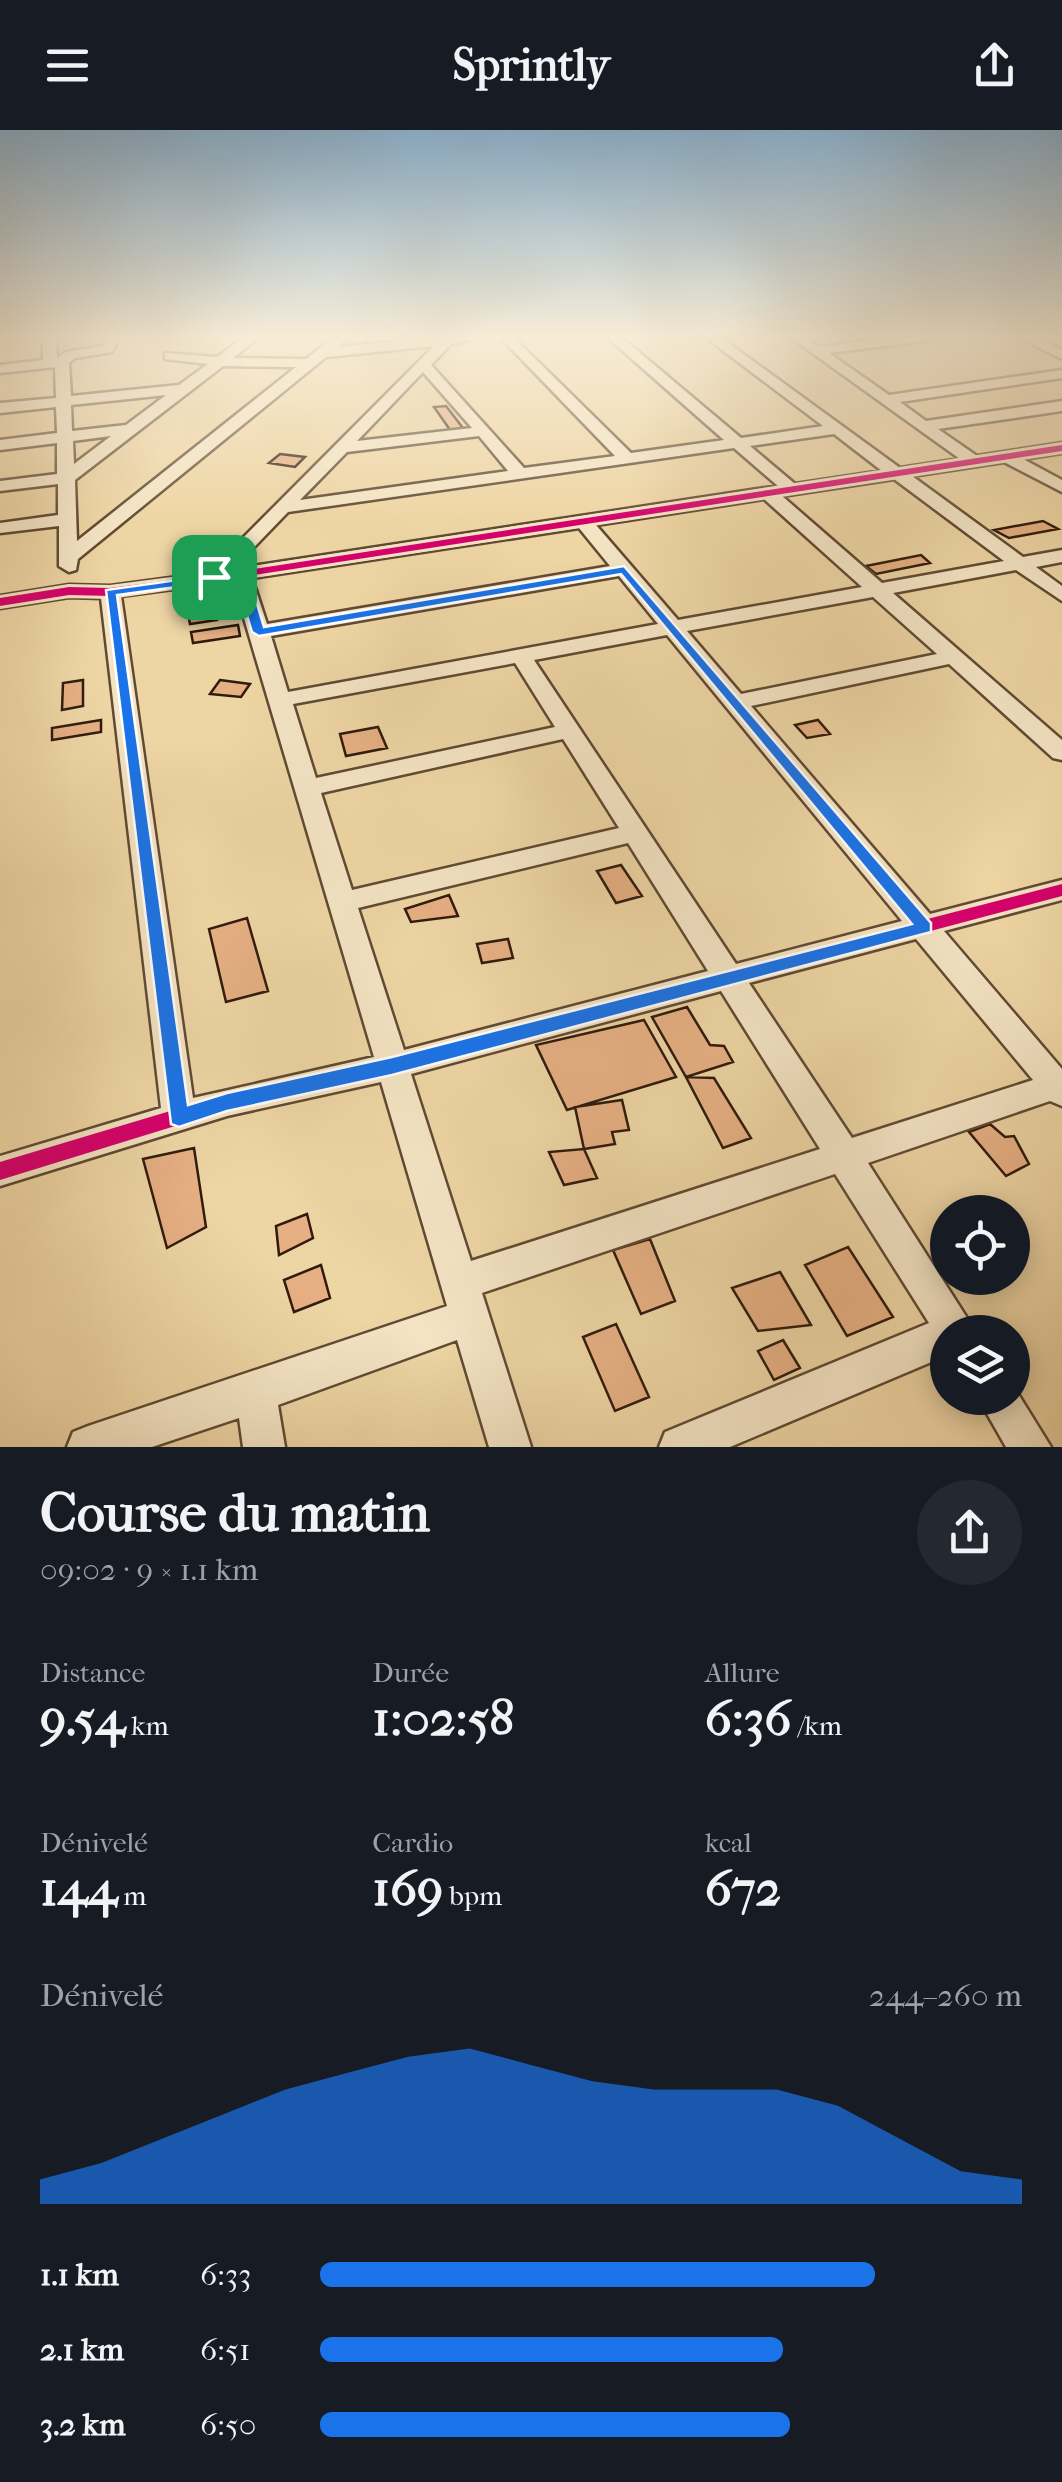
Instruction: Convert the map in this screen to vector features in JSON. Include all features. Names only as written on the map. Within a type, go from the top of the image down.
[{"type":"street","points":[[0,408],[89,398]]},
{"type":"street","points":[[0,486],[66,478],[169,398]]},
{"type":"street","points":[[69,557],[266,398]]},
{"type":"street","points":[[228,576],[280,508],[387,398]]},
{"type":"street","points":[[456,398],[522,476]]},
{"type":"street","points":[[567,398],[628,460]]},
{"type":"street","points":[[685,398],[792,490]]},
{"type":"street","points":[[797,398],[1062,595]]},
{"type":"street","points":[[886,400],[896,398]]},
{"type":"street","points":[[886,400],[975,462]]},
{"type":"street","points":[[64,401],[68,591]]},
{"type":"street","points":[[924,426],[1062,406]]},
{"type":"street","points":[[0,444],[131,429]]},
{"type":"street","points":[[280,508],[837,429]]},
{"type":"street","points":[[339,448],[483,430]]},
{"type":"street","points":[[0,602],[68,591],[110,592],[228,576],[1062,448]]},
{"type":"street","points":[[1008,456],[1062,487]]},
{"type":"street","points":[[770,494],[1062,752]]},
{"type":"street","points":[[0,528],[68,520]]},
{"type":"street","points":[[88,1447],[256,1392],[464,1300],[843,1156],[1060,1087],[584,522]]},
{"type":"street","points":[[280,700],[1062,556]]},
{"type":"street","points":[[259,632],[624,570]]},
{"type":"street","points":[[228,576],[259,632],[510,1447]]},
{"type":"street","points":[[110,592],[179,1118]]},
{"type":"street","points":[[520,654],[945,1315]]},
{"type":"street","points":[[737,702],[954,657]]},
{"type":"street","points":[[307,788],[570,731]]},
{"type":"street","points":[[342,902],[635,833]]},
{"type":"street","points":[[0,1171],[227,1102],[392,1066],[1062,890]]},
{"type":"street","points":[[680,1447],[930,1343]]},
{"type":"street","points":[[256,1392],[264,1447]]},
{"type":"street","points":[[1009,1415],[1030,1447]]},
{"type":"building","points":[[446,406],[463,428],[450,430],[434,407]]},
{"type":"building","points":[[280,454],[305,457],[295,467],[269,463]]},
{"type":"building","points":[[1043,521],[1058,529],[1009,538],[994,530]]},
{"type":"building","points":[[921,555],[930,563],[876,574],[866,566]]},
{"type":"building","points":[[214,604],[217,620],[190,624],[187,608]]},
{"type":"building","points":[[238,625],[240,636],[193,643],[191,632]]},
{"type":"building","points":[[83,680],[83,706],[62,710],[63,683]]},
{"type":"building","points":[[220,680],[250,684],[241,697],[210,694]]},
{"type":"building","points":[[101,720],[101,732],[52,740],[52,728]]},
{"type":"building","points":[[818,720],[830,734],[807,738],[795,725]]},
{"type":"building","points":[[378,727],[387,748],[346,756],[340,734]]},
{"type":"building","points":[[621,865],[642,896],[616,903],[597,871]]},
{"type":"building","points":[[449,895],[458,916],[411,922],[405,909]]},
{"type":"building","points":[[247,918],[268,991],[226,1002],[209,929]]},
{"type":"building","points":[[508,939],[513,958],[482,963],[477,944]]},
{"type":"building","points":[[687,1007],[710,1045],[724,1046],[733,1062],[686,1077],[652,1017]]},
{"type":"building","points":[[644,1020],[676,1077],[567,1110],[536,1045]]},
{"type":"building","points":[[686,1077],[714,1078],[751,1138],[723,1148]]},
{"type":"building","points":[[622,1100],[629,1130],[612,1132],[615,1144],[584,1149],[575,1107]]},
{"type":"building","points":[[990,1124],[1005,1137],[1014,1136],[1029,1164],[1006,1176],[969,1132]]},
{"type":"building","points":[[194,1148],[206,1227],[167,1248],[143,1159]]},
{"type":"building","points":[[584,1149],[597,1178],[564,1185],[549,1152]]},
{"type":"building","points":[[307,1214],[313,1238],[279,1255],[276,1226]]},
{"type":"building","points":[[650,1239],[675,1301],[641,1314],[613,1250]]},
{"type":"building","points":[[848,1247],[893,1317],[847,1336],[805,1265]]},
{"type":"building","points":[[321,1265],[330,1298],[294,1312],[284,1280]]},
{"type":"building","points":[[780,1272],[811,1325],[758,1331],[732,1288]]},
{"type":"building","points":[[616,1324],[649,1397],[615,1411],[583,1337]]},
{"type":"building","points":[[783,1340],[800,1368],[774,1380],[758,1351]]},
{"type":"cycle path","points":[[0,602],[241,574],[1062,448]]},
{"type":"cycle path","points":[[0,1171],[227,1102],[392,1066],[1062,890]]},
{"type":"route","points":[[624,570],[925,927],[392,1066],[227,1102],[179,1118],[110,592],[214,577],[242,574],[259,632],[624,570]]}]
